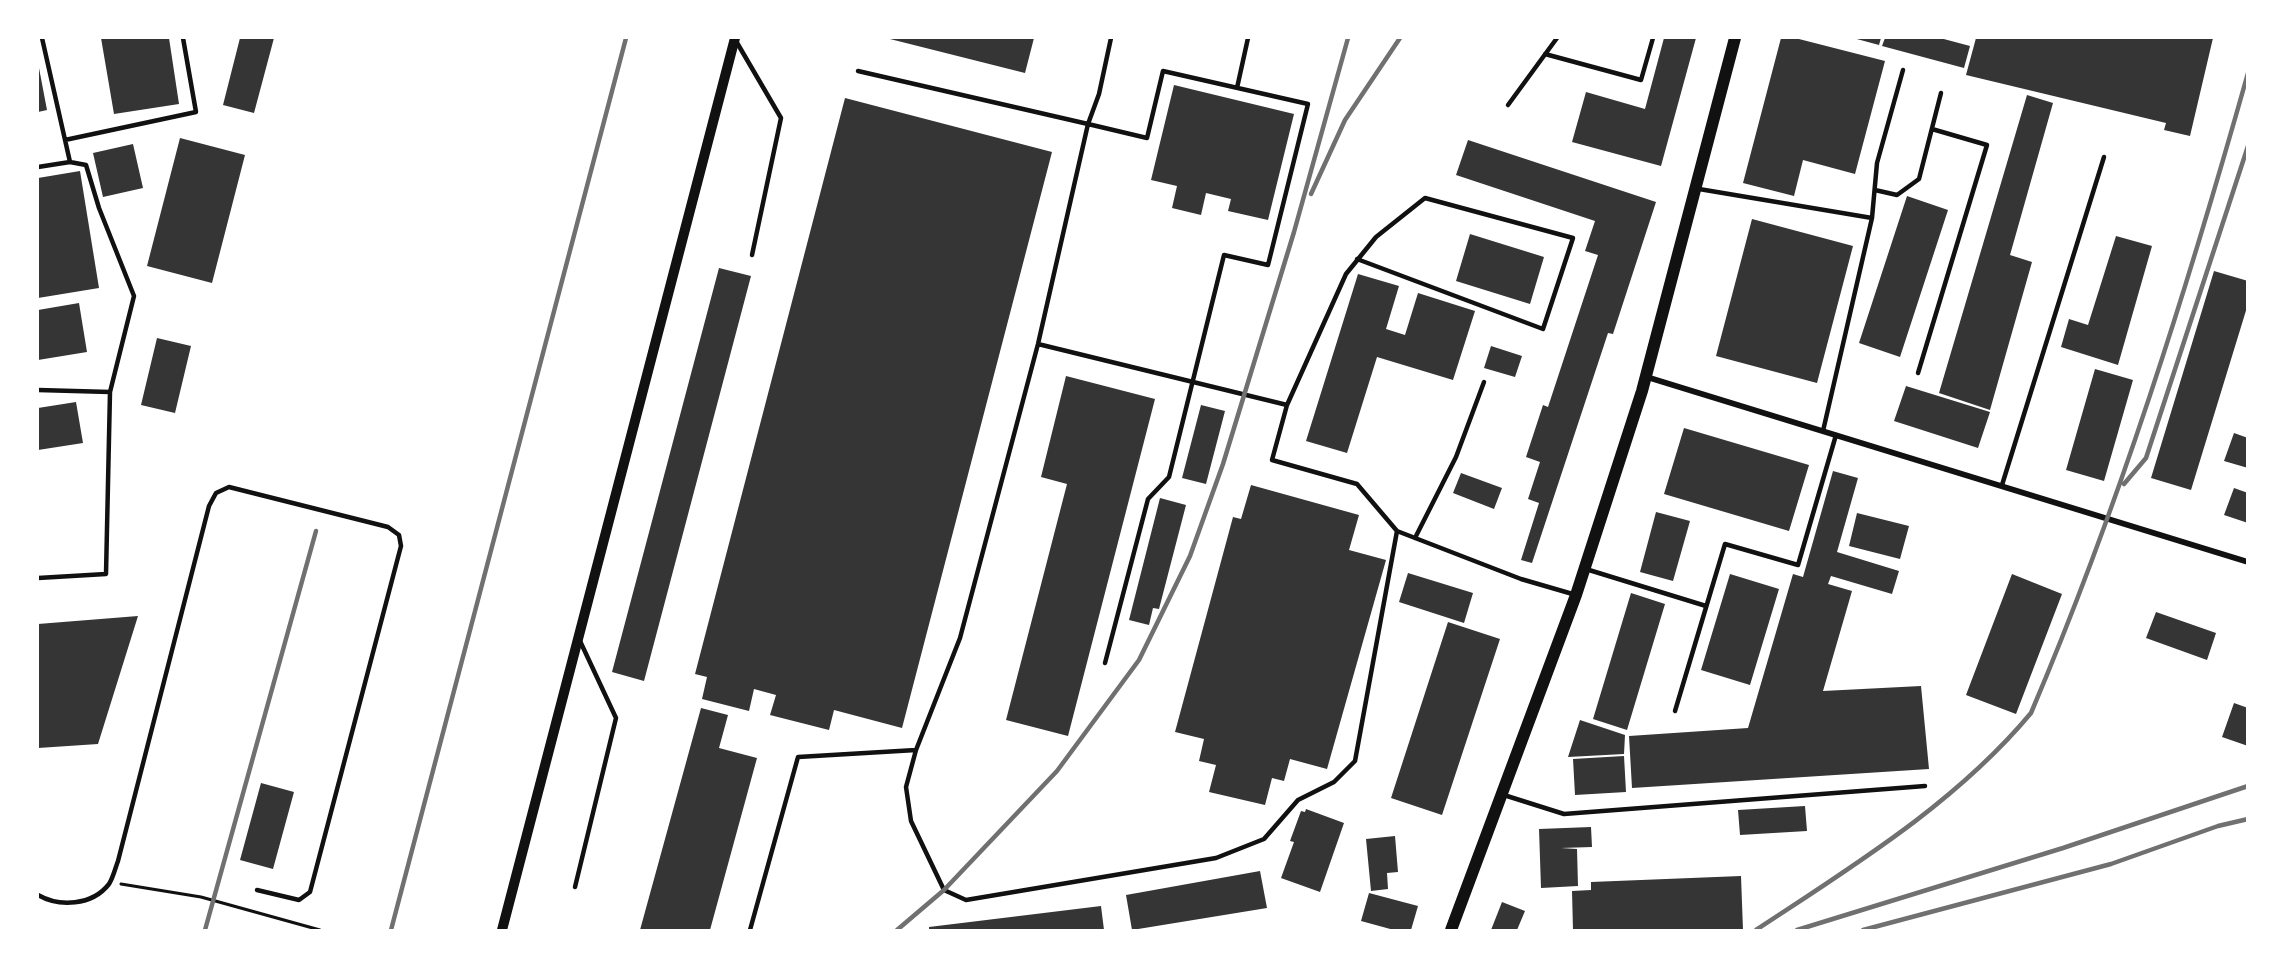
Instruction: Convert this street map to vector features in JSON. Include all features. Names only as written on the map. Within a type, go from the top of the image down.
[{"type":"main road","points":[[1451,930],[1589,570],[1647,378],[1700,189],[1737,38]]},
{"type":"main road","points":[[1456,930],[1576,596],[1647,378],[1737,38]]},
{"type":"street","points":[[502,930],[734,38]]},
{"type":"street","points":[[1647,378],[2247,562]]},
{"type":"lane","points":[[42,38],[70,162]]},
{"type":"lane","points":[[65,140],[196,112],[183,38]]},
{"type":"lane","points":[[734,38],[781,117],[752,255]]},
{"type":"lane","points":[[1111,38],[1099,94],[1088,124],[1038,344],[960,638],[916,750],[906,787],[911,821],[944,890],[966,900],[1216,858],[1264,839],[1298,800],[1334,782],[1355,761],[1397,531]]},
{"type":"lane","points":[[1237,88],[1248,38]]},
{"type":"lane","points":[[1508,105],[1557,38]]},
{"type":"lane","points":[[1545,54],[1641,80],[1653,38]]},
{"type":"lane","points":[[1823,431],[1872,218],[1878,163],[1904,70]]},
{"type":"lane","points":[[858,71],[1147,138],[1163,71],[1308,104],[1268,265],[1224,255],[1169,477],[1148,499],[1105,663]]},
{"type":"lane","points":[[1875,190],[1897,195],[1919,179],[1941,93]]},
{"type":"lane","points":[[1918,373],[1987,145],[1932,129]]},
{"type":"lane","points":[[2002,485],[2104,157]]},
{"type":"lane","points":[[38,167],[70,162],[86,165],[99,208],[134,296],[110,392],[106,574],[38,578]]},
{"type":"lane","points":[[1700,189],[1872,218]]},
{"type":"lane","points":[[1358,259],[1543,329],[1573,238],[1425,198],[1376,237],[1358,259],[1346,274],[1287,405],[1272,460],[1357,484],[1397,531],[1521,579],[1576,596]]},
{"type":"lane","points":[[1038,344],[1287,405]]},
{"type":"lane","points":[[1415,538],[1456,458],[1484,382]]},
{"type":"lane","points":[[38,390],[110,392]]},
{"type":"lane","points":[[1674,711],[1725,544],[1798,565],[1836,435]]},
{"type":"lane","points":[[38,895],[51,902],[75,903],[100,894],[110,882],[118,861],[209,506],[216,493],[229,487],[388,527],[399,534],[401,546],[310,892],[299,900],[257,891]]},
{"type":"lane","points":[[1589,570],[1706,606]]},
{"type":"lane","points":[[575,887],[616,718],[579,637]]},
{"type":"lane","points":[[750,930],[798,757],[916,750]]},
{"type":"lane","points":[[1504,795],[1564,814],[1925,786]]},
{"type":"path","points":[[110,882],[201,897],[320,930]]},
{"type":"building","points":[[101,38],[169,38],[179,104],[114,114]]},
{"type":"building","points":[[240,38],[274,38],[254,113],[223,105]]},
{"type":"building","points":[[886,38],[1034,38],[1025,73]]},
{"type":"building","points":[[1664,38],[1696,38],[1661,166],[1572,142],[1586,92],[1645,109]]},
{"type":"building","points":[[1781,38],[1795,38],[1885,61],[1855,174],[1803,160],[1794,196],[1743,183]]},
{"type":"building","points":[[1853,38],[1881,38],[1879,45]]},
{"type":"building","points":[[1885,38],[1940,38],[1970,46],[1964,68],[1882,46]]},
{"type":"building","points":[[1976,38],[2213,38],[2190,136],[2164,130],[2166,123],[1966,75]]},
{"type":"building","points":[[38,68],[47,110],[38,112]]},
{"type":"building","points":[[1174,85],[1294,114],[1268,220],[1228,211],[1231,199],[1206,193],[1201,215],[1172,208],[1177,186],[1151,180]]},
{"type":"building","points":[[2027,95],[2053,103],[2010,255],[2032,262],[1990,410],[1939,393]]},
{"type":"building","points":[[845,98],[1052,152],[902,728],[834,710],[829,730],[770,715],[776,695],[754,689],[749,711],[702,699],[707,677],[695,674]]},
{"type":"building","points":[[180,138],[245,155],[212,283],[147,266]]},
{"type":"building","points":[[1468,140],[1656,202],[1613,334],[1608,333],[1532,563],[1521,560],[1539,503],[1528,499],[1540,462],[1526,457],[1543,405],[1548,407],[1598,255],[1585,251],[1595,221],[1456,175]]},
{"type":"building","points":[[133,144],[143,188],[103,197],[93,153]]},
{"type":"building","points":[[80,171],[99,288],[38,298],[38,178]]},
{"type":"building","points":[[1907,196],[1948,210],[1900,357],[1859,343]]},
{"type":"building","points":[[1752,219],[1853,246],[1817,383],[1716,356]]},
{"type":"building","points":[[1470,234],[1544,257],[1530,304],[1456,281]]},
{"type":"building","points":[[2116,236],[2152,246],[2118,365],[2061,347],[2069,319],[2088,325]]},
{"type":"building","points":[[719,268],[751,276],[644,681],[612,672]]},
{"type":"building","points":[[2214,271],[2248,281],[2248,304],[2191,490],[2151,478]]},
{"type":"building","points":[[1358,274],[1399,286],[1386,329],[1405,335],[1418,293],[1475,311],[1453,380],[1377,357],[1347,453],[1306,441]]},
{"type":"building","points":[[79,303],[87,352],[38,360],[38,310]]},
{"type":"building","points":[[157,338],[191,346],[175,413],[141,405]]},
{"type":"building","points":[[1491,346],[1522,356],[1515,377],[1484,368]]},
{"type":"building","points":[[2095,369],[2133,380],[2104,481],[2066,470]]},
{"type":"building","points":[[1066,376],[1155,399],[1068,736],[1006,720],[1067,484],[1041,477]]},
{"type":"building","points":[[1906,386],[1990,412],[1978,448],[1894,421]]},
{"type":"building","points":[[76,402],[83,443],[38,450],[38,408]]},
{"type":"building","points":[[1201,405],[1225,411],[1206,484],[1182,478]]},
{"type":"building","points":[[1684,428],[1809,465],[1789,531],[1664,494]]},
{"type":"building","points":[[2234,433],[2248,438],[2248,468],[2224,461]]},
{"type":"building","points":[[1833,471],[1858,478],[1837,552],[1899,571],[1892,594],[1831,576],[1828,584],[1852,591],[1823,691],[1921,686],[1929,769],[1632,788],[1629,736],[1748,728],[1793,574],[1803,577]]},
{"type":"building","points":[[1461,473],[1502,488],[1494,509],[1453,493]]},
{"type":"building","points":[[1251,485],[1359,515],[1349,550],[1386,560],[1327,769],[1290,759],[1284,781],[1272,778],[1265,805],[1209,792],[1216,765],[1199,761],[1204,739],[1175,732],[1233,517],[1241,519]]},
{"type":"building","points":[[2234,488],[2248,493],[2248,523],[2224,515]]},
{"type":"building","points":[[1160,498],[1186,505],[1159,609],[1153,608],[1149,625],[1129,620]]},
{"type":"building","points":[[1656,512],[1690,521],[1673,581],[1640,572]]},
{"type":"building","points":[[1857,513],[1909,526],[1900,559],[1849,546]]},
{"type":"building","points":[[1408,573],[1473,593],[1464,623],[1399,602]]},
{"type":"building","points":[[1730,574],[1779,589],[1750,685],[1701,670]]},
{"type":"building","points":[[2012,574],[2062,594],[2016,714],[1966,695]]},
{"type":"building","points":[[1631,593],[1665,604],[1627,730],[1593,719]]},
{"type":"building","points":[[2156,612],[2216,633],[2207,660],[2146,638]]},
{"type":"building","points":[[138,616],[98,744],[38,748],[38,624]]},
{"type":"building","points":[[1448,622],[1500,639],[1442,815],[1391,798]]},
{"type":"building","points":[[2234,703],[2248,708],[2248,746],[2222,737]]},
{"type":"building","points":[[701,708],[728,715],[719,748],[757,758],[710,930],[640,930]]},
{"type":"building","points":[[1580,720],[1625,735],[1624,754],[1568,757]]},
{"type":"building","points":[[1624,756],[1626,792],[1575,795],[1573,759]]},
{"type":"building","points":[[261,783],[294,792],[273,869],[240,860]]},
{"type":"building","points":[[1805,806],[1807,831],[1740,835],[1738,810]]},
{"type":"building","points":[[1306,809],[1344,823],[1320,892],[1281,878],[1294,842],[1290,841],[1301,811],[1305,812]]},
{"type":"building","points":[[1591,827],[1592,847],[1561,848],[1577,849],[1578,886],[1541,888],[1539,829]]},
{"type":"building","points":[[1395,836],[1398,872],[1387,873],[1388,889],[1371,891],[1366,839]]},
{"type":"building","points":[[1260,871],[1267,908],[1132,930],[1126,895]]},
{"type":"building","points":[[1741,876],[1743,930],[1573,930],[1572,891],[1591,890],[1591,882]]},
{"type":"building","points":[[1369,893],[1418,906],[1411,930],[1394,930],[1361,921]]},
{"type":"building","points":[[1502,902],[1525,911],[1517,930],[1491,930]]},
{"type":"building","points":[[1101,906],[1104,930],[929,930],[929,927]]},
{"type":"railway","points":[[391,930],[626,38]]},
{"type":"railway","points":[[897,930],[944,890],[1057,771],[1139,660],[1190,556],[1223,464],[1294,232],[1348,38]]},
{"type":"railway","points":[[1311,194],[1345,120],[1400,38]]},
{"type":"railway","points":[[1756,930],[1866,857],[1937,804],[2002,746],[2031,713],[2093,556],[2150,396],[2201,235],[2248,73]]},
{"type":"railway","points":[[2124,484],[2146,458],[2248,146]]},
{"type":"railway","points":[[205,930],[316,531]]},
{"type":"railway","points":[[1797,930],[2063,848],[2248,786]]},
{"type":"railway","points":[[1863,930],[2111,864],[2218,826],[2248,819]]}]
